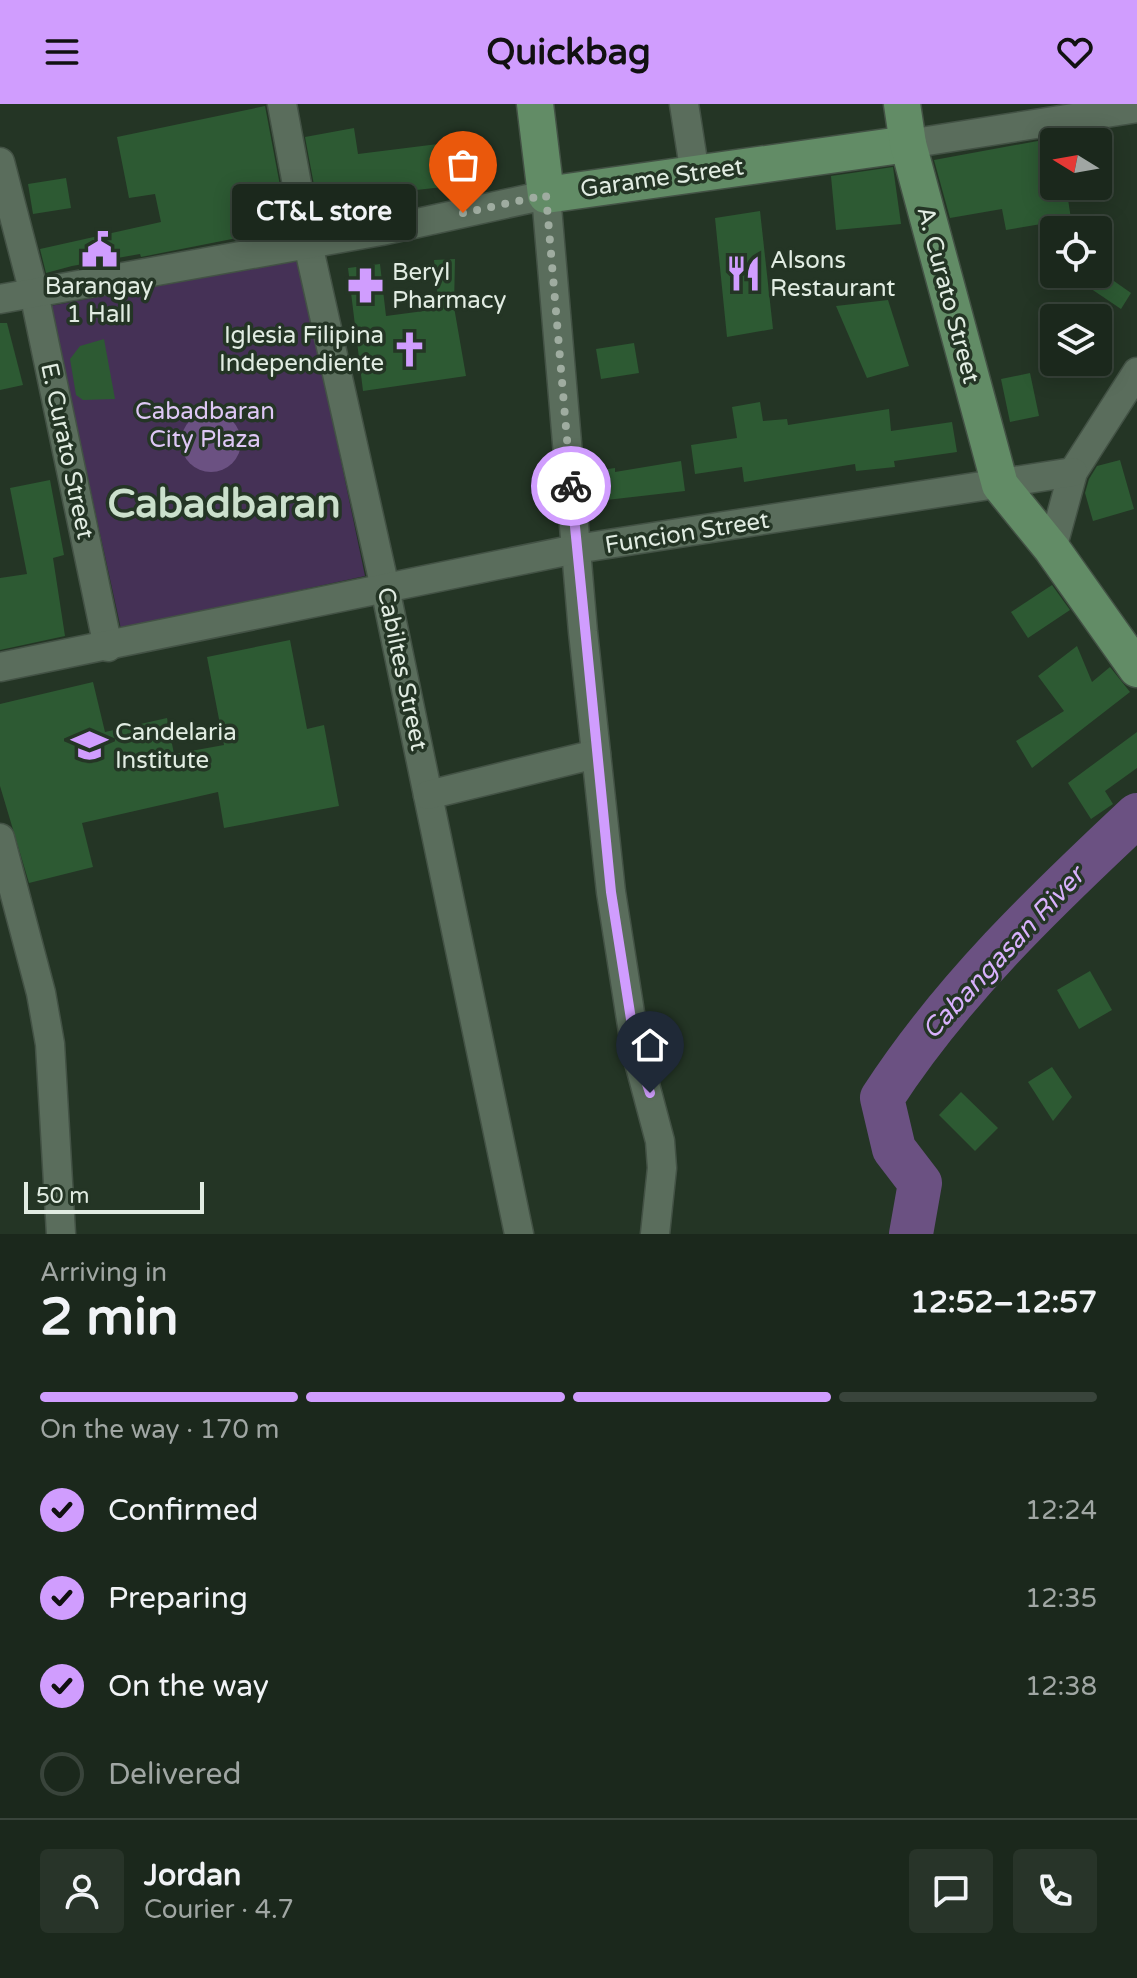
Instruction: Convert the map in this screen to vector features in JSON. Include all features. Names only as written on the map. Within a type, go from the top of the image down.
[{"type":"main road","points":[[535,104],[546,195]]},
{"type":"main road","name":"A. Curato Street","points":[[902,104],[908,144],[1000,485]]},
{"type":"main road","name":"Garame Street","points":[[546,195],[908,144]]},
{"type":"main road","points":[[1000,485],[1052,549],[1137,669]]},
{"type":"street","name":"Cabiltes Street","points":[[282,104],[308,244],[385,588],[519,1234]]},
{"type":"street","points":[[684,104],[695,174]]},
{"type":"street","name":"Garame Street","points":[[908,144],[1137,108]]},
{"type":"street","name":"E. Curato Street","points":[[0,162],[34,293],[108,647]]},
{"type":"street","name":"Garame Street","points":[[0,299],[308,244],[546,195]]},
{"type":"street","points":[[546,195],[576,549],[611,892],[636,1051],[656,1114],[660,1141],[660,1194],[655,1234]]},
{"type":"street","points":[[1052,549],[1073,472],[1137,372]]},
{"type":"street","name":"Funcion Street","points":[[0,667],[576,549],[1073,472]]},
{"type":"street","points":[[428,795],[596,754]]},
{"type":"street","points":[[0,838],[41,993],[50,1044],[61,1234]]},
{"type":"green space","name":"Cabadbaran City Plaza","points":[[299,260],[365,576],[121,629],[50,306]]},
{"type":"shaded area","points":[[211,412],[223,414],[232,421],[239,430],[239,454],[232,463],[223,470],[211,472],[199,470],[190,463],[183,454],[181,442],[183,430],[190,421],[199,414]]},
{"type":"building","points":[[265,106],[288,228],[46,273],[40,249],[161,222],[155,194],[129,198],[117,137]]},
{"type":"building","points":[[354,128],[358,154],[438,144],[443,187],[372,195],[371,192],[317,201],[305,137]]},
{"type":"building","points":[[1040,141],[1040,200],[1068,200],[1071,216],[1040,216],[1040,224],[1006,230],[1002,209],[950,218],[934,160]]},
{"type":"building","points":[[893,167],[901,224],[836,230],[831,176]]},
{"type":"building","points":[[66,178],[71,208],[33,214],[28,184]]},
{"type":"building","name":"Alsons Restaurant","points":[[760,211],[773,329],[727,337],[715,218]]},
{"type":"building","name":"Iglesia Filipina Independiente","points":[[455,259],[454,307],[466,376],[363,391],[348,268],[380,264],[386,316],[439,309],[434,260]]},
{"type":"building","points":[[1112,280],[1131,293],[1121,309],[1090,288],[1112,288]]},
{"type":"building","points":[[888,300],[909,366],[867,378],[836,306]]},
{"type":"building","points":[[0,323],[7,323],[23,385],[0,390]]},
{"type":"building","points":[[104,339],[115,399],[83,400],[76,395],[70,359],[80,346]]},
{"type":"building","points":[[634,343],[639,373],[601,379],[596,349]]},
{"type":"building","points":[[1030,373],[1039,416],[1010,422],[1001,379]]},
{"type":"building","points":[[760,402],[763,421],[787,419],[788,425],[889,409],[891,431],[952,422],[957,452],[894,461],[895,467],[856,471],[855,464],[744,482],[742,467],[695,474],[691,445],[737,438],[732,407]]},
{"type":"building","points":[[1120,460],[1134,509],[1093,521],[1085,493],[1089,479],[1097,466]]},
{"type":"building","points":[[681,461],[685,491],[589,502],[586,472],[615,468],[615,472]]},
{"type":"building","points":[[50,480],[64,555],[53,558],[65,636],[0,650],[0,578],[27,574],[10,488]]},
{"type":"building","points":[[1052,585],[1070,610],[1028,638],[1011,612]]},
{"type":"building","points":[[290,640],[307,729],[324,725],[339,806],[224,828],[218,792],[82,823],[93,867],[29,883],[0,786],[0,704],[93,682],[105,732],[167,718],[174,754],[224,745],[207,657]]},
{"type":"building","points":[[1077,646],[1092,682],[1110,667],[1130,692],[1032,768],[1016,741],[1064,711],[1038,676]]},
{"type":"building","points":[[1137,732],[1137,768],[1105,791],[1113,804],[1091,819],[1068,783]]},
{"type":"building","points":[[1090,971],[1112,1010],[1079,1029],[1057,990]]},
{"type":"building","points":[[1052,1067],[1072,1097],[1053,1121],[1028,1082]]},
{"type":"building","points":[[961,1092],[998,1128],[975,1151],[939,1115]]},
{"type":"waterway","name":"Cabangasan River","points":[[911,1234],[920,1183],[894,1149],[882,1098],[909,1058],[969,984],[1034,914],[1137,815]]},
{"type":"way so far","points":[[463,213],[546,195],[571,486]]},
{"type":"place","name":"CT&L store","points":[[463,213]]},
{"type":"place","name":"Barangay 1 Hall","points":[[99,249]]},
{"type":"place","name":"Alsons Restaurant","points":[[744,274]]},
{"type":"place","name":"Beryl Pharmacy","points":[[366,286]]},
{"type":"place","name":"Iglesia Filipina Independiente","points":[[410,349]]},
{"type":"place","name":"Candelaria Institute","points":[[89,746]]},
{"type":"district","name":"Cabadbaran","points":[[224,504]]},
{"type":"route","points":[[571,486],[611,892],[636,1051],[650,1093]]}]
